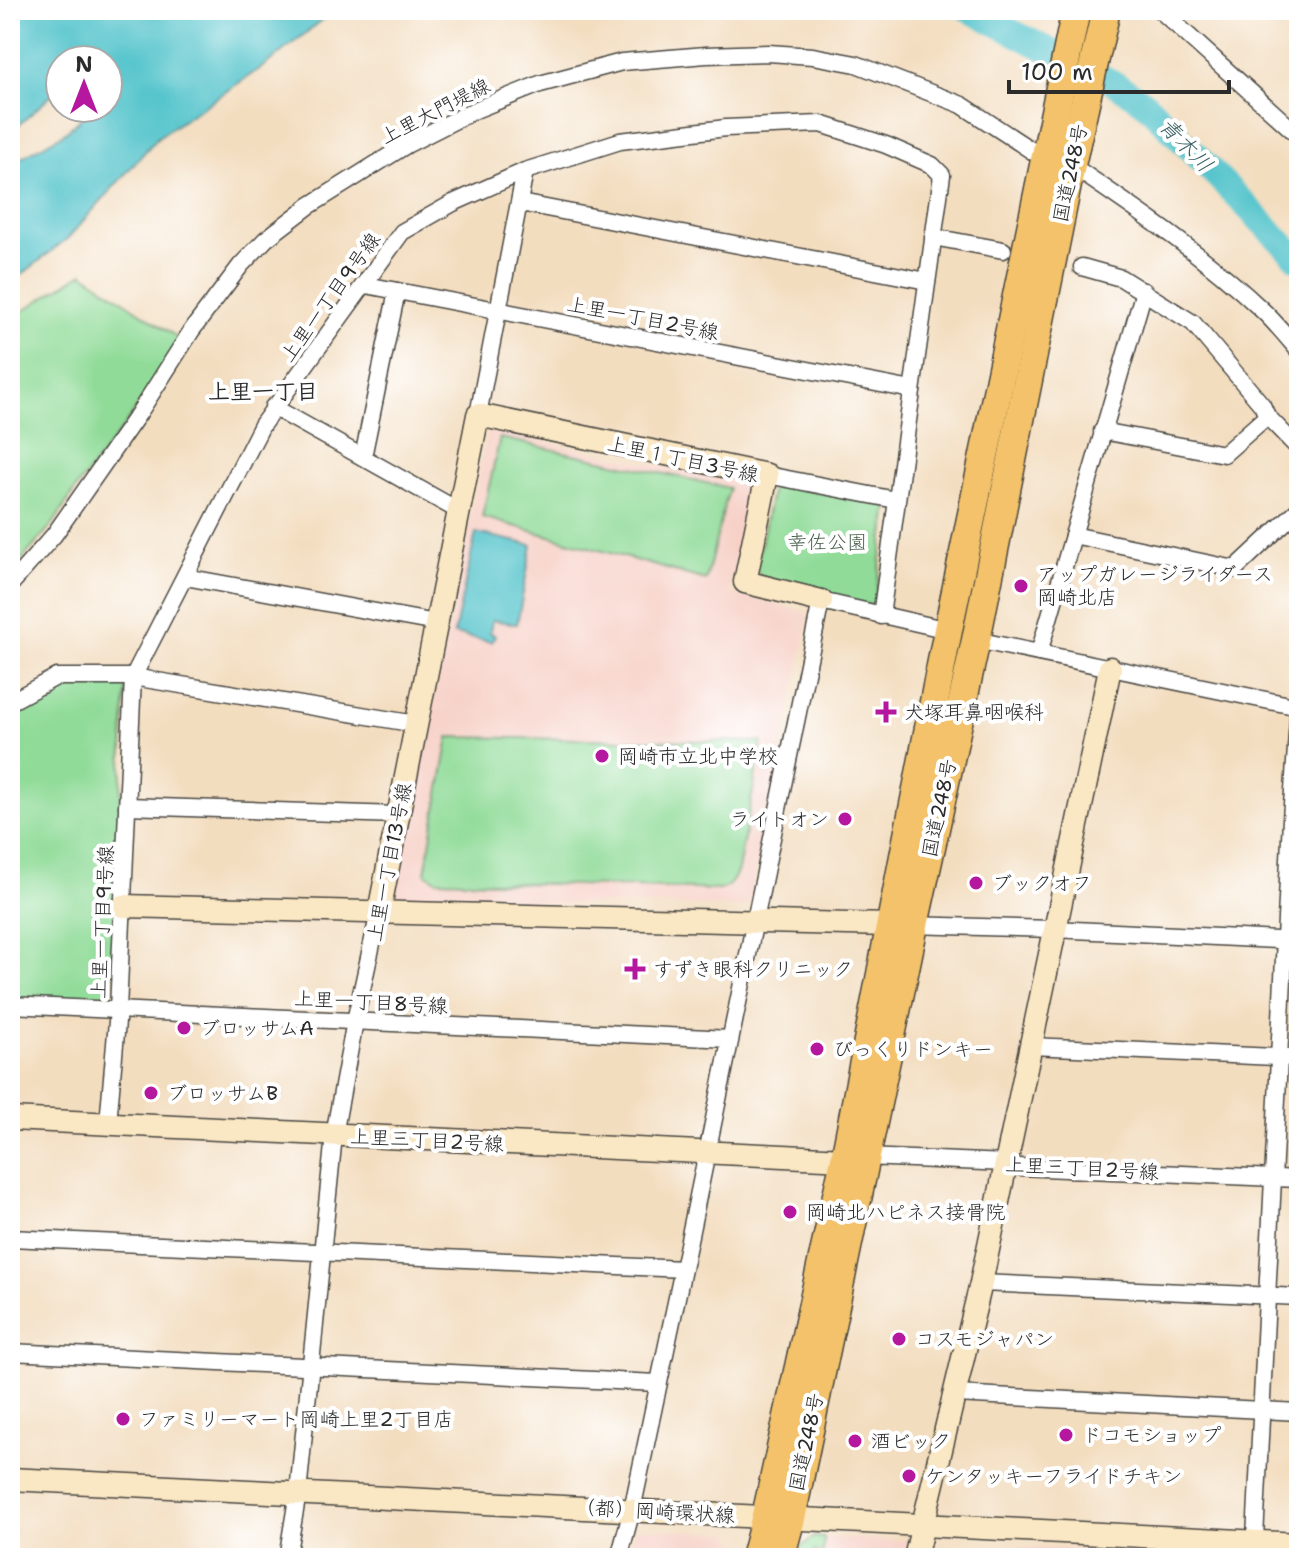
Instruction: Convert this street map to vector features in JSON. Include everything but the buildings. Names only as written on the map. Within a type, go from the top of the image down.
[{"type":"highway","name":"国道248号","points":[[1067,124],[1076,10]]},
{"type":"highway","name":"国道248号","points":[[780,1558],[778,1517],[902,925],[948,630],[1067,124],[1106,10]]},
{"type":"highway","name":"国道248号","points":[[902,925],[976,640],[1059,162]]},
{"type":"highway","name":"国道248号","points":[[755,1558],[778,1517]]},
{"type":"street","points":[[1160,10],[1299,136]]},
{"type":"street","points":[[1291,10],[1299,17]]},
{"type":"street","name":"上里大門堤線","points":[[10,585],[54,535],[192,330],[241,265],[266,239],[321,198],[408,144],[475,110],[540,84],[622,62],[768,53],[813,56],[856,64],[962,105],[1151,218],[1225,276],[1264,312],[1299,351]]},
{"type":"street","name":"上里一丁目9号線","points":[[108,1123],[118,1010],[133,677],[262,425],[402,232],[453,203],[525,171],[620,141],[726,128],[821,124],[886,145],[932,165],[942,175],[881,616]]},
{"type":"street","name":"上里一丁目13号線","points":[[287,1558],[298,1493],[334,1135],[525,171]]},
{"type":"street","points":[[520,203],[927,281]]},
{"type":"street","points":[[933,237],[1003,250]]},
{"type":"street","points":[[1082,267],[1121,278],[1193,323],[1262,405],[1267,416],[1299,449]]},
{"type":"street","name":"上里一丁目2号線","points":[[366,285],[912,390]]},
{"type":"street","points":[[363,457],[397,291]]},
{"type":"street","points":[[1039,653],[1144,291]]},
{"type":"street","points":[[273,407],[459,511]]},
{"type":"street","name":"上里１丁目3号線","points":[[478,415],[767,475],[745,582],[948,630]]},
{"type":"street","points":[[1102,431],[1224,454],[1267,416]]},
{"type":"street","points":[[767,475],[896,500]]},
{"type":"street","points":[[1073,535],[1235,569],[1299,509]]},
{"type":"street","points":[[185,577],[436,623]]},
{"type":"street","points":[[619,1558],[683,1269],[821,601]]},
{"type":"street","points":[[976,640],[1299,706],[1292,941],[1279,1057],[1255,1550]]},
{"type":"street","points":[[915,1558],[981,1283],[1110,668]]},
{"type":"street","points":[[10,702],[56,677],[133,677],[416,724]]},
{"type":"street","points":[[127,806],[398,815]]},
{"type":"street","points":[[123,906],[755,920],[1054,929],[1292,941]]},
{"type":"street","name":"上里一丁目8号線","points":[[10,1005],[730,1039]]},
{"type":"street","points":[[1031,1046],[1299,1058]]},
{"type":"street","name":"上里三丁目2号線","points":[[10,1119],[706,1153],[1007,1163],[1019,1167],[1299,1179]]},
{"type":"street","points":[[10,1238],[683,1269]]},
{"type":"street","points":[[981,1283],[1299,1297]]},
{"type":"street","points":[[10,1352],[658,1383]]},
{"type":"street","points":[[956,1394],[1299,1412]]},
{"type":"street","name":"（都）岡崎環状線","points":[[10,1479],[925,1524],[1255,1550],[1299,1544]]},
{"type":"shaded area","name":"岡崎市立北中学校","points":[[493,431],[746,484],[750,491],[729,593],[805,612],[809,618],[749,903],[744,907],[400,899],[396,894],[487,434]]},
{"type":"shaded area","points":[[639,1528],[729,1533],[740,1547],[737,1558],[627,1558],[634,1532]]},
{"type":"shaded area","points":[[814,1537],[911,1541],[907,1558],[793,1558],[795,1550]]},
{"type":"shaded area","points":[[977,1545],[1059,1549],[1237,1558],[977,1558]]},
{"type":"green space","points":[[83,273],[181,340],[130,418],[53,524],[10,573],[10,319]]},
{"type":"green space","points":[[500,438],[729,488],[706,580],[482,517]]},
{"type":"green space","name":"幸佐公園","points":[[773,483],[888,506],[875,603],[871,606],[762,578],[756,569]]},
{"type":"green space","points":[[121,682],[126,686],[111,1000],[106,1004],[10,1000],[10,710],[58,683]]},
{"type":"green space","points":[[449,737],[762,742],[738,870],[729,885],[720,890],[437,880],[425,873]]},
{"type":"green space","points":[[1296,946],[1299,946],[1299,1051],[1292,1051]]},
{"type":"green space","points":[[814,1537],[824,1538],[823,1553],[815,1551],[813,1557],[795,1552]]},
{"type":"water","points":[[10,10],[335,10],[264,66],[158,137],[68,238],[10,284],[10,164],[63,134],[75,124],[124,124],[124,44],[44,44],[44,102],[10,133]]},
{"type":"water","points":[[476,533],[532,545],[517,624],[492,620],[490,633],[495,635],[492,642],[454,634]]},
{"type":"waterway","name":"青木川","points":[[969,10],[1112,82],[1144,102],[1299,260]]},
{"type":"tunnel","points":[[1003,250],[1082,267]]},
{"type":"place","name":"アップガレージライダース 岡崎北店","points":[[1021,586]]},
{"type":"place","name":"犬塚耳鼻咽喉科","points":[[886,712]]},
{"type":"place","name":"岡崎市立北中学校","points":[[602,756]]},
{"type":"place","name":"ライトオン","points":[[845,819]]},
{"type":"place","name":"ブックオフ","points":[[976,883]]},
{"type":"place","name":"すずき眼科クリニック","points":[[635,969]]},
{"type":"place","name":"ブロッサムA","points":[[184,1028]]},
{"type":"place","name":"びっくりドンキー","points":[[817,1049]]},
{"type":"place","name":"ブロッサムB","points":[[151,1093]]},
{"type":"place","name":"岡崎北ハピネス接骨院","points":[[790,1212]]},
{"type":"place","name":"コスモジャパン","points":[[899,1339]]},
{"type":"place","name":"ファミリーマート岡崎上里2丁目店","points":[[123,1419]]},
{"type":"place","name":"ドコモショップ","points":[[1066,1435]]},
{"type":"place","name":"酒ビック","points":[[855,1441]]},
{"type":"place","name":"ケンタッキーフライドチキン","points":[[909,1476]]},
{"type":"district","name":"上里一丁目","points":[[263,391]]}]
